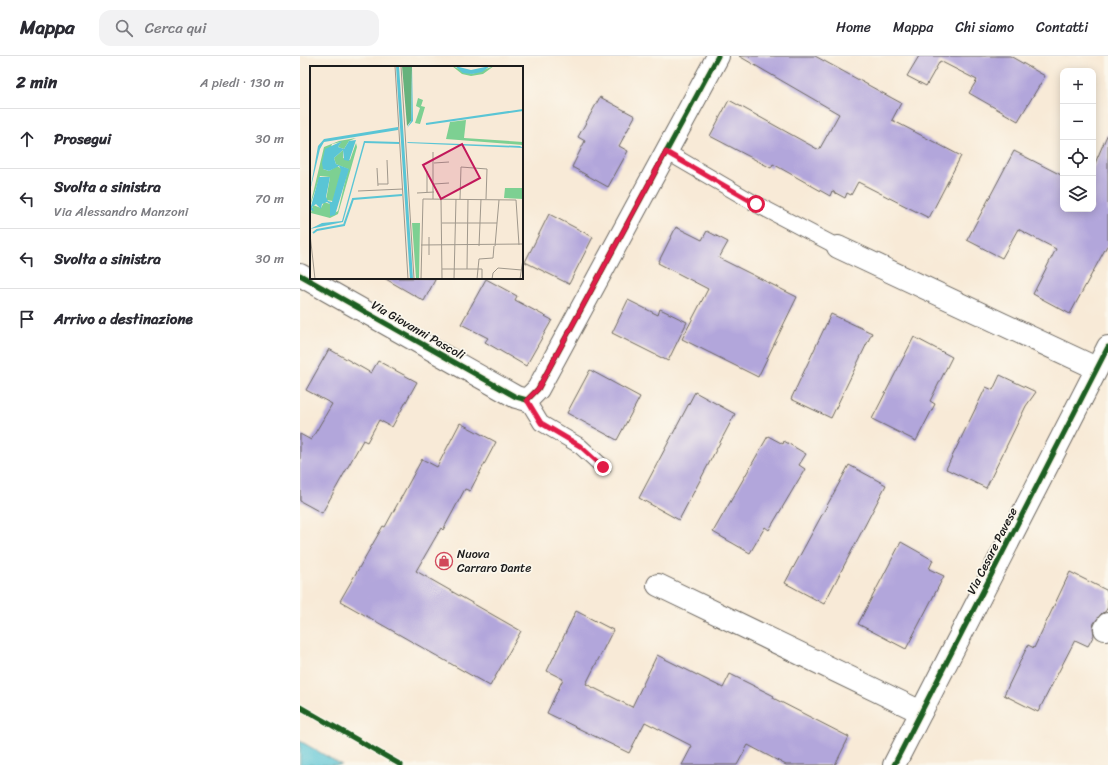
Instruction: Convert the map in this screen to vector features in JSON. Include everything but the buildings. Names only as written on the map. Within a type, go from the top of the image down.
[{"type":"street","points":[[527,400],[538,389],[718,56]]},
{"type":"street","points":[[838,247],[1096,368]]},
{"type":"street","name":"Via Giovanni Pascoli","points":[[300,275],[516,397],[527,400]]},
{"type":"street","name":"Via Cesare Pavese","points":[[894,765],[1108,347]]},
{"type":"street","points":[[658,585],[921,712]]},
{"type":"lane","points":[[666,152],[756,204],[838,247]]},
{"type":"lane","points":[[527,400],[541,423],[580,446],[603,467]]},
{"type":"water","points":[[300,741],[342,765],[300,765]]},
{"type":"cycle path","points":[[300,275],[516,397],[527,400],[538,389],[718,56]]},
{"type":"cycle path","points":[[894,765],[1108,347]]},
{"type":"cycle path","points":[[300,707],[401,765]]},
{"type":"place","name":"Nuova Carraro Dante","points":[[444,561]]},
{"type":"route","points":[[603,467],[580,446],[541,423],[527,400],[532,397],[538,389],[666,152],[756,204]]}]
